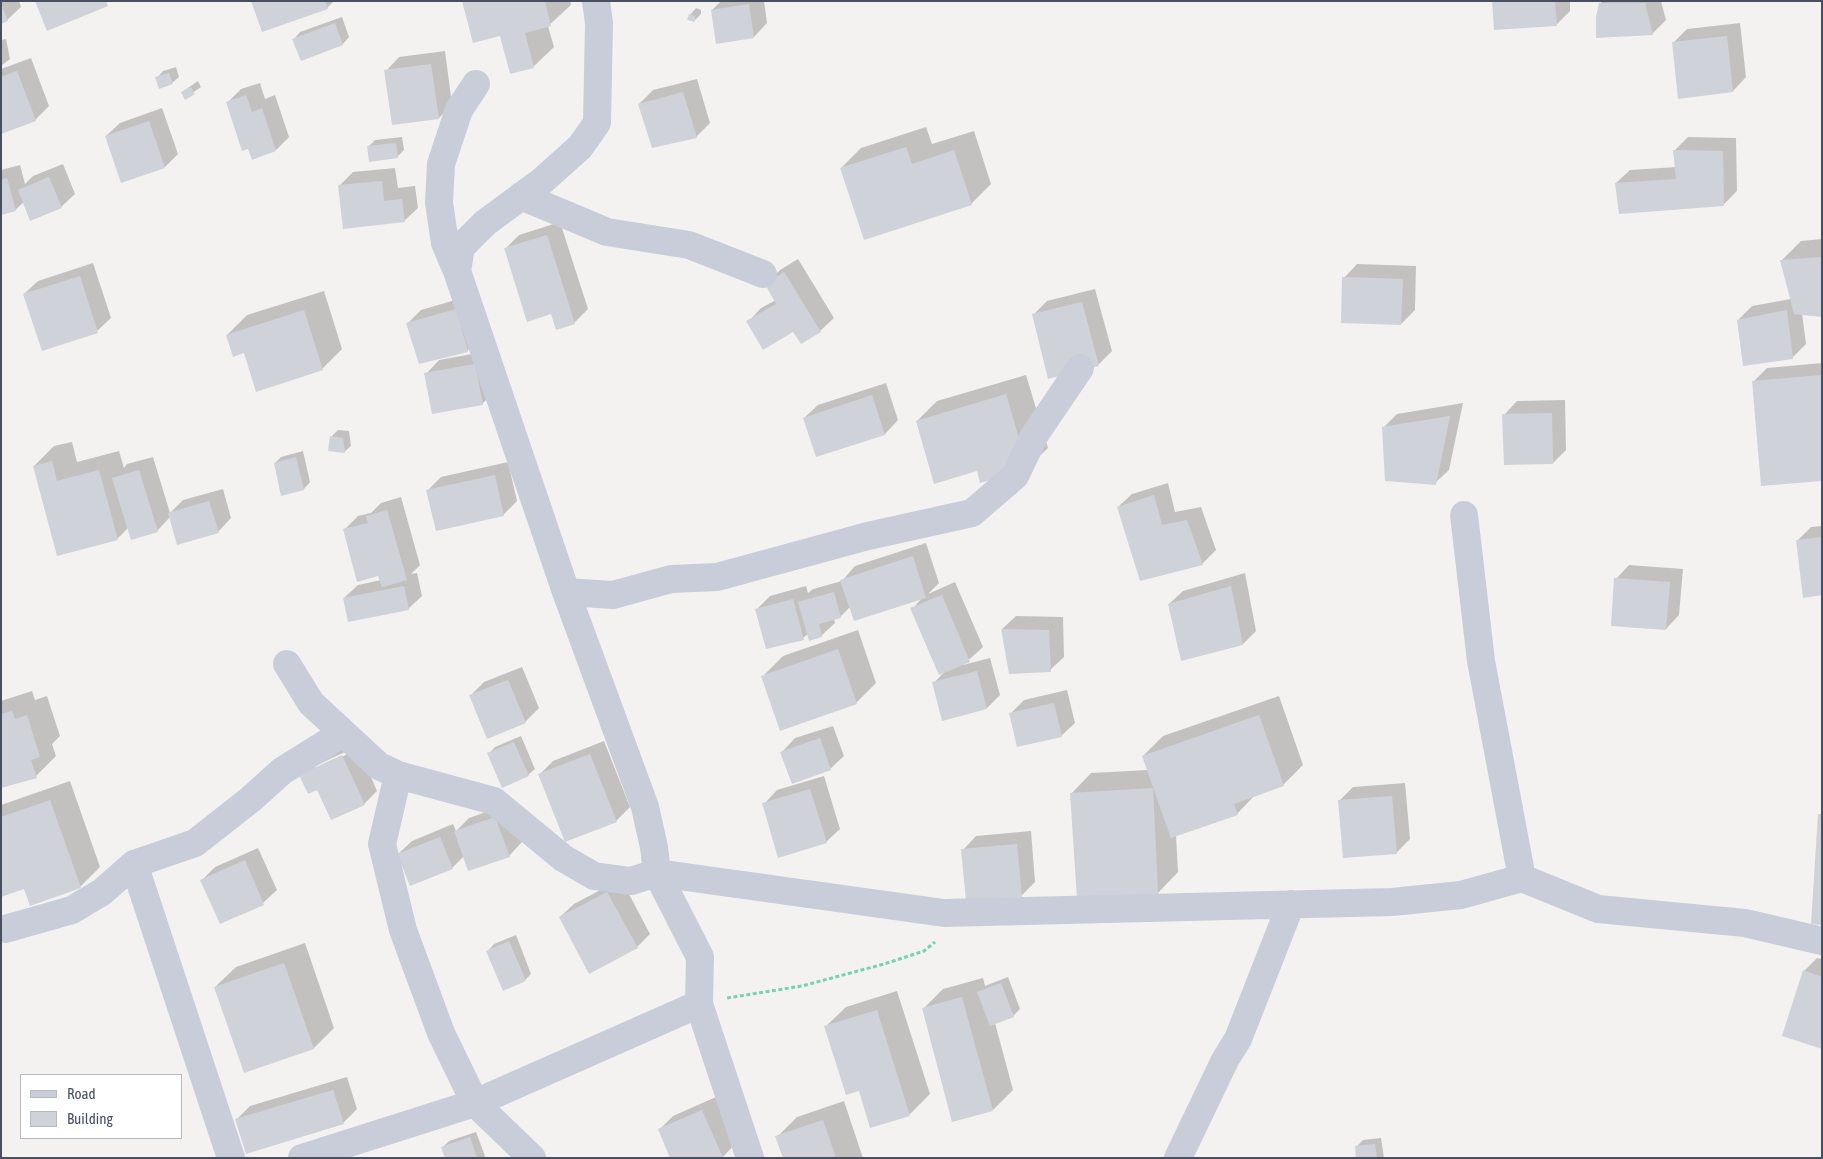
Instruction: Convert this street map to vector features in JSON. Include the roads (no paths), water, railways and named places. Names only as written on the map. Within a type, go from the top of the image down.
[{"type":"street","points":[[457,271],[461,247],[484,223],[542,181],[580,147],[597,123],[599,23],[596,1]]},
{"type":"street","points":[[476,84],[459,110],[441,164],[439,203],[446,243],[566,592],[646,807],[657,873],[700,957],[699,1004],[750,1158]]},
{"type":"street","points":[[521,196],[607,232],[689,245],[763,274]]},
{"type":"street","points":[[566,592],[613,595],[671,579],[717,577],[868,536],[972,513],[1015,476],[1034,436],[1080,368]]},
{"type":"street","points":[[1464,515],[1481,662],[1522,878]]},
{"type":"street","points":[[287,664],[311,703],[379,766],[398,775],[494,801],[563,858],[594,876],[631,881],[657,873],[944,913],[1392,902],[1461,895],[1522,878],[1598,909],[1745,923],[1822,941]]},
{"type":"street","points":[[4,929],[72,910],[102,892],[134,864],[195,843],[251,799],[282,770],[343,733]]},
{"type":"street","points":[[398,775],[382,844],[403,930],[441,1033],[475,1104],[532,1158]]},
{"type":"street","points":[[134,864],[231,1158]]},
{"type":"street","points":[[1178,1158],[1224,1060],[1238,1039],[1291,904]]},
{"type":"street","points":[[302,1158],[475,1104],[699,1004]]}]
